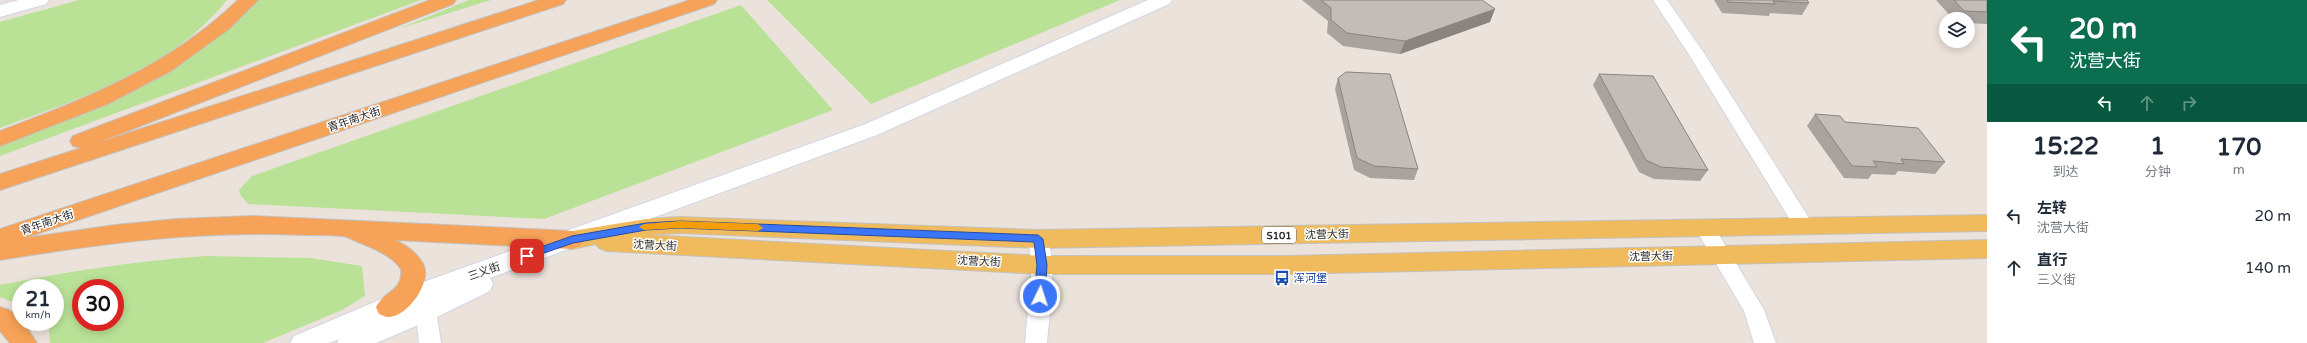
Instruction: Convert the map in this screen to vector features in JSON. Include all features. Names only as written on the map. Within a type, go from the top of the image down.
[{"type":"highway","points":[[0,139],[97,102],[143,80],[185,54],[218,30],[249,0]]},
{"type":"highway","points":[[0,172],[447,0]]},
{"type":"highway","points":[[0,182],[557,0]]},
{"type":"highway","name":"青年南大街","points":[[0,238],[708,0]]},
{"type":"highway","points":[[0,251],[115,233],[176,227],[253,224],[342,227],[572,240]]},
{"type":"highway","points":[[342,227],[403,253],[411,263],[414,276],[409,289],[388,307]]},
{"type":"highway","points":[[0,317],[12,326],[24,343]]},
{"type":"main road","name":"沈营大街","points":[[572,240],[646,227],[680,225],[1038,239],[1987,223]]},
{"type":"main road","name":"沈营大街","points":[[572,240],[1042,265],[1286,265],[1987,248]]},
{"type":"street","points":[[0,11],[40,0]]},
{"type":"street","name":"三义街","points":[[350,343],[425,302],[572,240],[870,130],[1163,0]]},
{"type":"street","points":[[1660,0],[1696,53],[1804,226]]},
{"type":"street","points":[[1704,228],[1722,254],[1754,310],[1765,343]]},
{"type":"street","points":[[1036,343],[1042,265],[1038,239]]},
{"type":"street","points":[[425,302],[430,343]]},
{"type":"street","name":"三义街","points":[[303,343],[388,307],[425,302]]},
{"type":"green space","points":[[79,0],[227,0],[204,24],[179,45],[152,63],[93,93],[0,128],[0,22]]},
{"type":"green space","points":[[257,0],[421,0],[0,156],[0,144],[105,103],[169,70],[199,50],[228,27]]},
{"type":"green space","points":[[469,0],[491,0],[398,29]]},
{"type":"green space","points":[[767,0],[1120,0],[871,104]]},
{"type":"green space","points":[[741,5],[833,110],[544,219],[248,204],[241,196],[239,190],[252,176]]},
{"type":"green space","points":[[206,256],[310,258],[362,266],[365,296],[342,310],[263,343],[50,343],[49,331],[64,331],[64,279],[31,279],[103,267]]},
{"type":"green space","points":[[12,283],[12,302],[0,297],[0,285]]},
{"type":"building","points":[[1321,0],[1482,0],[1495,9],[1405,41],[1347,33],[1331,20],[1331,8]]},
{"type":"building","points":[[1727,0],[1807,0],[1809,3],[1773,1],[1775,4],[1728,2]]},
{"type":"building","points":[[1954,0],[1987,0],[1987,12],[1964,11]]},
{"type":"building","points":[[1346,72],[1390,74],[1418,169],[1374,166],[1357,158],[1338,78]]},
{"type":"building","points":[[1599,74],[1653,76],[1708,170],[1661,167],[1646,160]]},
{"type":"building","points":[[1815,114],[1840,116],[1845,122],[1918,128],[1945,162],[1901,159],[1904,164],[1873,161],[1877,167],[1852,166]]},
{"type":"slow traffic","points":[[644,227],[680,225],[758,228]]},
{"type":"place","name":"浑河堡","points":[[1282,278]]},
{"type":"route","points":[[527,256],[572,240],[646,227],[680,225],[1038,239],[1042,265],[1040,296]]}]
